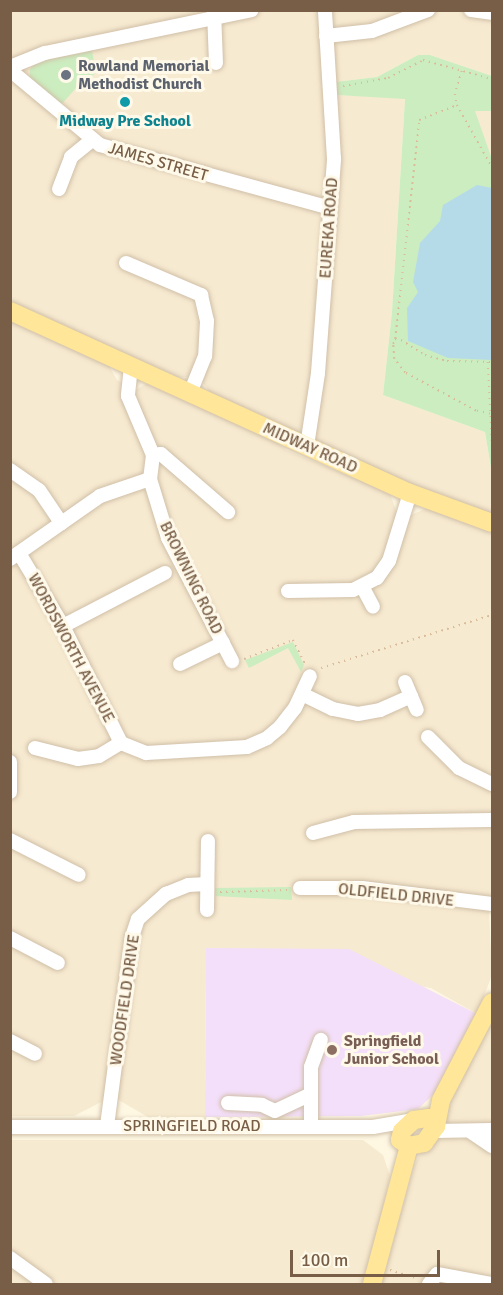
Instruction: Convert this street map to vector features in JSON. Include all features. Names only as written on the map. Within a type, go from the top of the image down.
[{"type":"main road","name":"MIDWAY ROAD","points":[[10,311],[410,493],[492,522]]},
{"type":"main road","points":[[372,1284],[404,1143],[424,1143],[427,1123],[492,1002]]},
{"type":"street","points":[[10,68],[45,53],[215,14],[252,10]]},
{"type":"street","name":"EUREKA ROAD","points":[[307,446],[318,373],[334,159],[325,10]]},
{"type":"street","points":[[326,36],[372,31],[428,10]]},
{"type":"street","points":[[471,10],[492,14]]},
{"type":"street","points":[[215,14],[216,63]]},
{"type":"street","name":"JAMES STREET","points":[[10,68],[92,140],[111,149],[330,208]]},
{"type":"street","points":[[59,189],[71,157],[92,140]]},
{"type":"street","points":[[126,263],[201,295],[207,321],[205,356],[190,393]]},
{"type":"street","points":[[15,556],[100,496],[150,479],[153,454],[128,396],[131,366]]},
{"type":"street","points":[[153,454],[161,454],[228,512]]},
{"type":"street","points":[[10,471],[39,490],[61,523]]},
{"type":"street","name":"BROWNING ROAD","points":[[150,479],[168,538],[232,661]]},
{"type":"street","points":[[288,591],[332,593],[363,588],[389,561],[410,493]]},
{"type":"street","name":"WORDSWORTH AVENUE","points":[[15,556],[63,626],[121,743]]},
{"type":"street","points":[[63,626],[148,575],[165,573]]},
{"type":"street","points":[[363,588],[373,607]]},
{"type":"street","name":"BROWNING ROAD","points":[[180,664],[223,643]]},
{"type":"street","points":[[35,748],[78,759],[99,756],[121,743],[146,753],[247,747],[267,738],[280,727],[302,694],[309,674]]},
{"type":"street","points":[[405,682],[417,710]]},
{"type":"street","points":[[302,694],[333,709],[358,714],[380,710],[411,696]]},
{"type":"street","points":[[428,737],[459,768],[492,784]]},
{"type":"street","points":[[10,762],[10,792]]},
{"type":"street","points":[[313,832],[354,822],[492,820]]},
{"type":"street","points":[[10,840],[79,875]]},
{"type":"street","points":[[207,910],[208,841]]},
{"type":"street","name":"WOODFIELD DRIVE","points":[[107,1126],[132,937],[138,919],[166,894],[188,885],[207,888]]},
{"type":"street","name":"OLDFIELD DRIVE","points":[[300,888],[362,888],[492,904]]},
{"type":"street","points":[[10,938],[58,963]]},
{"type":"street","points":[[311,1127],[310,1067],[321,1040]]},
{"type":"street","points":[[10,1041],[35,1054]]},
{"type":"street","points":[[228,1103],[262,1106],[276,1111],[309,1095]]},
{"type":"street","name":"SPRINGFIELD ROAD","points":[[10,1127],[373,1127],[427,1123],[471,1132],[492,1130]]},
{"type":"street","name":"SPRINGFIELD ROAD","points":[[373,1127],[404,1143]]},
{"type":"street","points":[[471,1132],[492,1146]]},
{"type":"street","points":[[10,1258],[46,1284]]},
{"type":"street","points":[[430,1283],[442,1274],[492,1284]]},
{"type":"path","points":[[329,87],[388,78],[423,60],[492,79]]},
{"type":"path","points":[[462,71],[455,94],[457,105],[492,167]]},
{"type":"path","points":[[457,105],[419,120],[394,358],[405,373],[476,411],[490,414]]},
{"type":"path","points":[[395,339],[435,358],[492,362]]},
{"type":"path","points":[[488,362],[492,444]]},
{"type":"path","points":[[232,661],[293,640],[309,674],[492,615]]},
{"type":"path","points":[[207,888],[300,888]]},
{"type":"path","points":[[377,1266],[430,1283]]},
{"type":"shaded area","points":[[11,11],[492,11],[492,76],[430,55],[418,55],[377,77],[335,82],[336,95],[405,98],[392,312],[383,395],[485,432],[492,474],[492,514],[415,487],[212,395],[203,383],[189,377],[172,377],[11,303]]},
{"type":"shaded area","points":[[474,110],[492,111],[492,159],[484,137]]},
{"type":"shaded area","points":[[10,320],[109,366],[117,380],[136,390],[149,382],[274,440],[286,450],[390,493],[396,511],[409,516],[427,508],[492,530],[492,893],[489,910],[492,975],[477,1014],[431,988],[206,948],[205,1117],[148,1117],[117,1099],[105,1100],[74,1116],[11,1116]]},
{"type":"shaded area","name":"Springfield Junior School","points":[[206,948],[349,949],[477,1014],[441,1087],[418,1109],[361,1116],[205,1117]]},
{"type":"shaded area","points":[[492,1017],[492,1284],[381,1284],[414,1166]]},
{"type":"shaded area","points":[[10,1140],[363,1140],[383,1155],[390,1176],[366,1284],[11,1284]]},
{"type":"green space","points":[[92,51],[96,72],[89,80],[85,78],[60,106],[30,78],[30,69],[38,61]]},
{"type":"green space","points":[[418,55],[430,55],[492,76],[492,111],[475,111],[492,159],[492,474],[485,432],[383,395],[392,312],[405,99],[336,95],[335,82],[377,77]]},
{"type":"green space","points":[[293,642],[304,665],[301,672],[288,648],[249,668],[245,660]]},
{"type":"green space","points":[[291,887],[292,900],[215,896],[215,888]]},
{"type":"water","points":[[477,185],[492,188],[492,360],[448,358],[408,341],[407,308],[418,292],[413,282],[420,243],[440,221],[443,205]]},
{"type":"place","name":"Rowland Memorial Methodist Church","points":[[66,75]]},
{"type":"place","name":"Midway Pre School","points":[[125,102]]},
{"type":"place","name":"Springfield Junior School","points":[[332,1050]]}]
